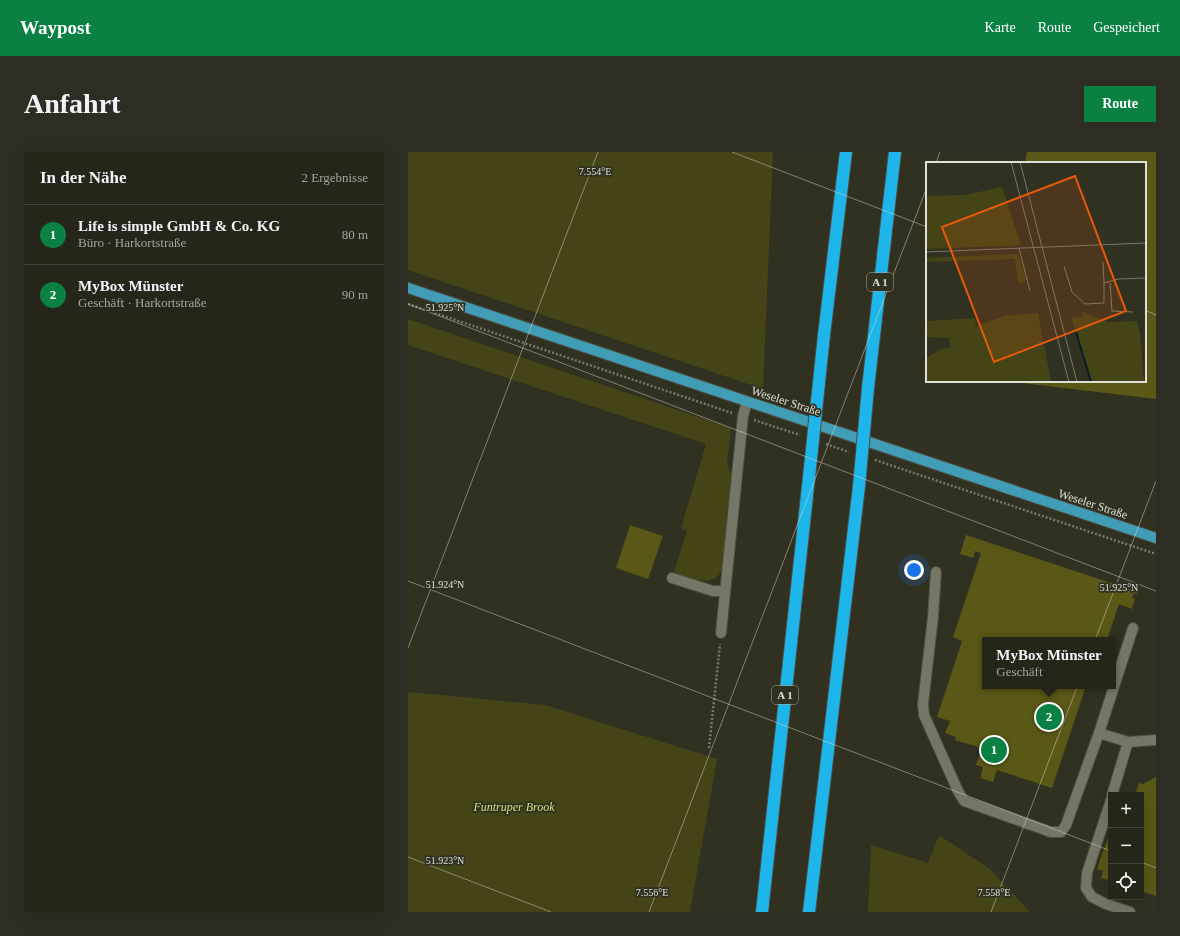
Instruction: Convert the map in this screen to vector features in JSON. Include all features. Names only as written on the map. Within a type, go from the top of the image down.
[{"type":"highway","name":"A 1","points":[[762,912],[824,335],[846,152]]},
{"type":"highway","name":"A 1","points":[[809,912],[859,486],[868,388],[895,152]]},
{"type":"main road","name":"Weseler Straße","points":[[408,288],[1156,538]]},
{"type":"street","points":[[721,633],[743,416],[747,402]]},
{"type":"street","points":[[936,572],[933,617],[923,704],[924,715],[964,802],[1051,832],[1061,832],[1066,825],[1113,689]]},
{"type":"street","points":[[672,578],[713,591],[725,591]]},
{"type":"street","points":[[1116,680],[1133,628]]},
{"type":"street","points":[[1099,733],[1128,742],[1156,740]]},
{"type":"street","points":[[1113,792],[1128,742]]},
{"type":"street","points":[[1108,809],[1087,874],[1086,888],[1092,897],[1106,904],[1130,912]]},
{"type":"path","points":[[408,304],[803,436]]},
{"type":"path","points":[[825,444],[855,454]]},
{"type":"path","points":[[870,459],[1156,554]]},
{"type":"path","points":[[709,748],[721,633]]},
{"type":"green space","points":[[408,152],[773,152],[763,389],[408,270]]},
{"type":"green space","points":[[408,319],[731,428],[727,464],[733,478],[724,565],[720,573],[715,578],[702,580],[674,572],[687,531],[681,528],[706,444],[408,345]]},
{"type":"green space","name":"Funtruper Brook","points":[[408,693],[545,705],[717,759],[690,912],[408,912]]},
{"type":"green space","points":[[939,835],[990,869],[1030,912],[868,912],[871,845],[928,863]]},
{"type":"building","points":[[1027,152],[1156,152],[1156,399],[1014,382],[1146,382],[1146,162],[1025,162]]},
{"type":"building","points":[[630,525],[663,536],[648,579],[616,568]]},
{"type":"building","points":[[966,535],[1138,592],[1137,594],[1134,593],[1132,598],[1135,599],[1132,609],[1119,604],[1108,637],[982,637],[982,689],[1085,689],[1052,788],[997,770],[993,782],[980,778],[983,767],[976,765],[982,748],[955,740],[956,737],[945,733],[950,721],[937,717],[962,641],[953,637],[981,553],[975,551],[973,558],[960,554]]},
{"type":"building","points":[[1156,777],[1156,896],[1144,892],[1144,792],[1136,792],[1139,783],[1143,784]]},
{"type":"building","points":[[1108,838],[1108,880],[1101,878],[1103,871],[1097,869]]},
{"type":"place","name":"MyBox Münster","points":[[1049,717]]},
{"type":"place","name":"Life is simple GmbH & Co. KG","points":[[994,750]]}]
